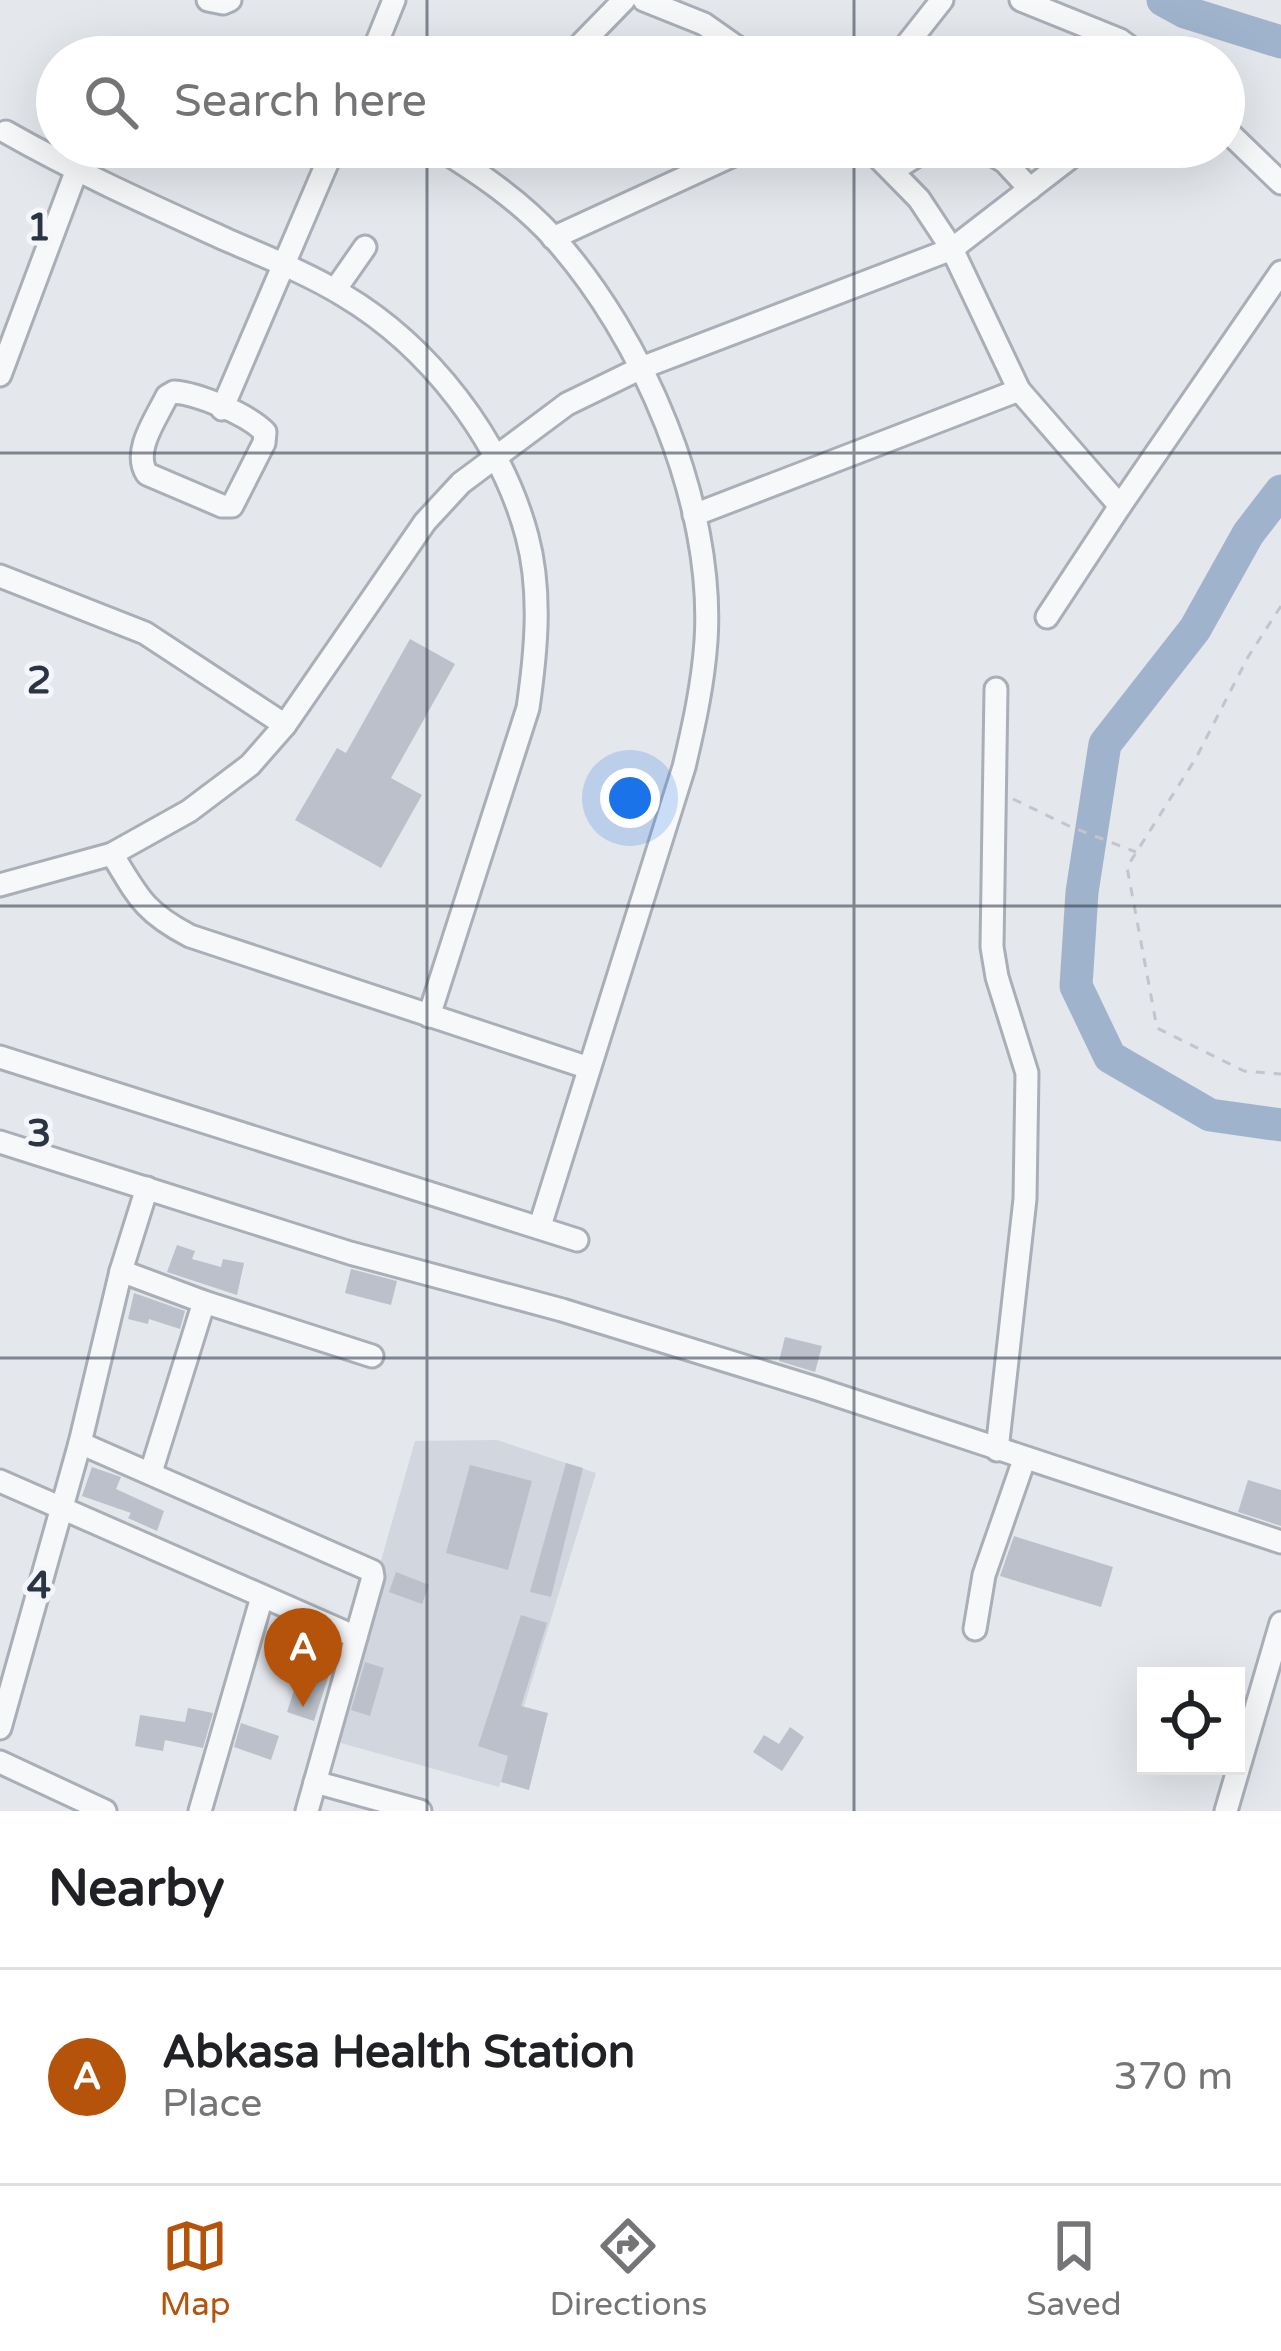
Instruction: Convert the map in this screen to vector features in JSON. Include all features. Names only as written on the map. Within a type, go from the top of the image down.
[{"type":"street","points":[[208,0],[230,0]]},
{"type":"street","points":[[379,36],[394,0]]},
{"type":"street","points":[[590,36],[624,0]]},
{"type":"street","points":[[644,0],[704,24],[721,36]]},
{"type":"street","points":[[914,36],[942,0]]},
{"type":"street","points":[[1022,0],[1110,36]]},
{"type":"street","points":[[6,133],[36,150]]},
{"type":"street","points":[[1245,148],[1281,183]]},
{"type":"street","points":[[69,168],[335,290],[401,337],[430,364],[512,489],[528,538],[536,619],[528,708],[429,1016]]},
{"type":"street","points":[[222,409],[325,168]]},
{"type":"street","points":[[469,168],[501,189],[553,238],[610,312],[641,368],[682,464],[694,515],[706,636],[698,711],[684,767],[540,1226]]},
{"type":"street","points":[[553,238],[705,168]]},
{"type":"street","points":[[888,168],[919,199],[952,249],[1019,390],[1120,506]]},
{"type":"street","points":[[892,172],[898,168]]},
{"type":"street","points":[[1010,168],[1030,189]]},
{"type":"street","points":[[0,885],[112,854],[189,811],[250,765],[285,725],[406,546],[461,483],[567,404],[641,368],[952,249],[1057,168]]},
{"type":"street","points":[[0,375],[76,172]]},
{"type":"street","points":[[335,290],[365,247]]},
{"type":"street","points":[[1047,617],[1281,272]]},
{"type":"street","points":[[694,515],[1019,390]]},
{"type":"street","points":[[183,392],[222,409],[265,433],[232,506],[148,474],[141,464],[142,451],[167,396],[183,392]]},
{"type":"street","points":[[0,576],[146,633],[285,725]]},
{"type":"street","points":[[996,689],[992,947],[1027,1073],[1025,1198],[997,1450]]},
{"type":"street","points":[[112,854],[142,904],[176,928],[590,1068]]},
{"type":"street","points":[[0,1057],[577,1240]]},
{"type":"street","points":[[0,1142],[350,1253],[562,1310],[733,1363],[1281,1542]]},
{"type":"street","points":[[0,1728],[147,1188]]},
{"type":"street","points":[[121,1271],[372,1356]]},
{"type":"street","points":[[151,1472],[204,1302]]},
{"type":"street","points":[[80,1443],[368,1568],[373,1577],[307,1811]]},
{"type":"street","points":[[974,1629],[984,1575],[1024,1460]]},
{"type":"street","points":[[0,1480],[356,1637]]},
{"type":"street","points":[[200,1811],[262,1597]]},
{"type":"street","points":[[1226,1811],[1281,1623]]},
{"type":"street","points":[[0,1762],[105,1811]]},
{"type":"street","points":[[315,1782],[420,1811]]},
{"type":"path","points":[[1281,606],[1248,657],[1196,758],[1127,867],[1157,1028],[1244,1071],[1281,1074]]},
{"type":"path","points":[[995,790],[1136,852]]},
{"type":"shaded area","points":[[497,1440],[596,1473],[499,1787],[330,1740],[415,1441]]},
{"type":"building","points":[[410,639],[455,664],[391,778],[422,795],[381,868],[295,820],[337,748],[346,753]]},
{"type":"building","points":[[177,1245],[195,1251],[192,1259],[221,1267],[223,1259],[244,1263],[237,1295],[167,1272]]},
{"type":"building","points":[[351,1269],[397,1281],[391,1305],[345,1293]]},
{"type":"building","points":[[134,1293],[185,1311],[180,1329],[149,1319],[148,1324],[128,1319]]},
{"type":"building","points":[[785,1337],[822,1346],[815,1372],[779,1361]]},
{"type":"building","points":[[566,1463],[583,1468],[551,1597],[530,1592]]},
{"type":"building","points":[[470,1465],[532,1481],[508,1570],[446,1553]]},
{"type":"building","points":[[92,1467],[121,1477],[116,1489],[164,1511],[157,1531],[128,1518],[131,1513],[82,1496]]},
{"type":"building","points":[[1248,1480],[1281,1490],[1281,1526],[1238,1512]]},
{"type":"building","points":[[1014,1536],[1113,1567],[1101,1607],[1000,1576]]},
{"type":"building","points":[[396,1572],[429,1585],[422,1604],[389,1592]]},
{"type":"building","points":[[521,1615],[547,1623],[521,1706],[548,1713],[529,1790],[501,1782],[508,1756],[478,1746]]},
{"type":"building","points":[[292,1647],[334,1659],[314,1721],[287,1712],[298,1678],[284,1674]]},
{"type":"building","points":[[365,1662],[384,1668],[370,1716],[351,1710]]},
{"type":"building","points":[[188,1708],[213,1713],[203,1748],[165,1740],[163,1751],[135,1746],[140,1715],[185,1722]]},
{"type":"building","points":[[241,1723],[279,1736],[271,1760],[234,1747]]},
{"type":"building","points":[[790,1727],[804,1737],[782,1771],[753,1752],[764,1735],[779,1744]]},
{"type":"waterway","points":[[1163,0],[1185,12],[1281,42]]},
{"type":"waterway","points":[[1281,491],[1248,534],[1195,629],[1105,744],[1082,892],[1076,986],[1110,1057],[1210,1115],[1281,1125]]},
{"type":"place","name":"Abkasa Health Station","points":[[303,1707]]}]
